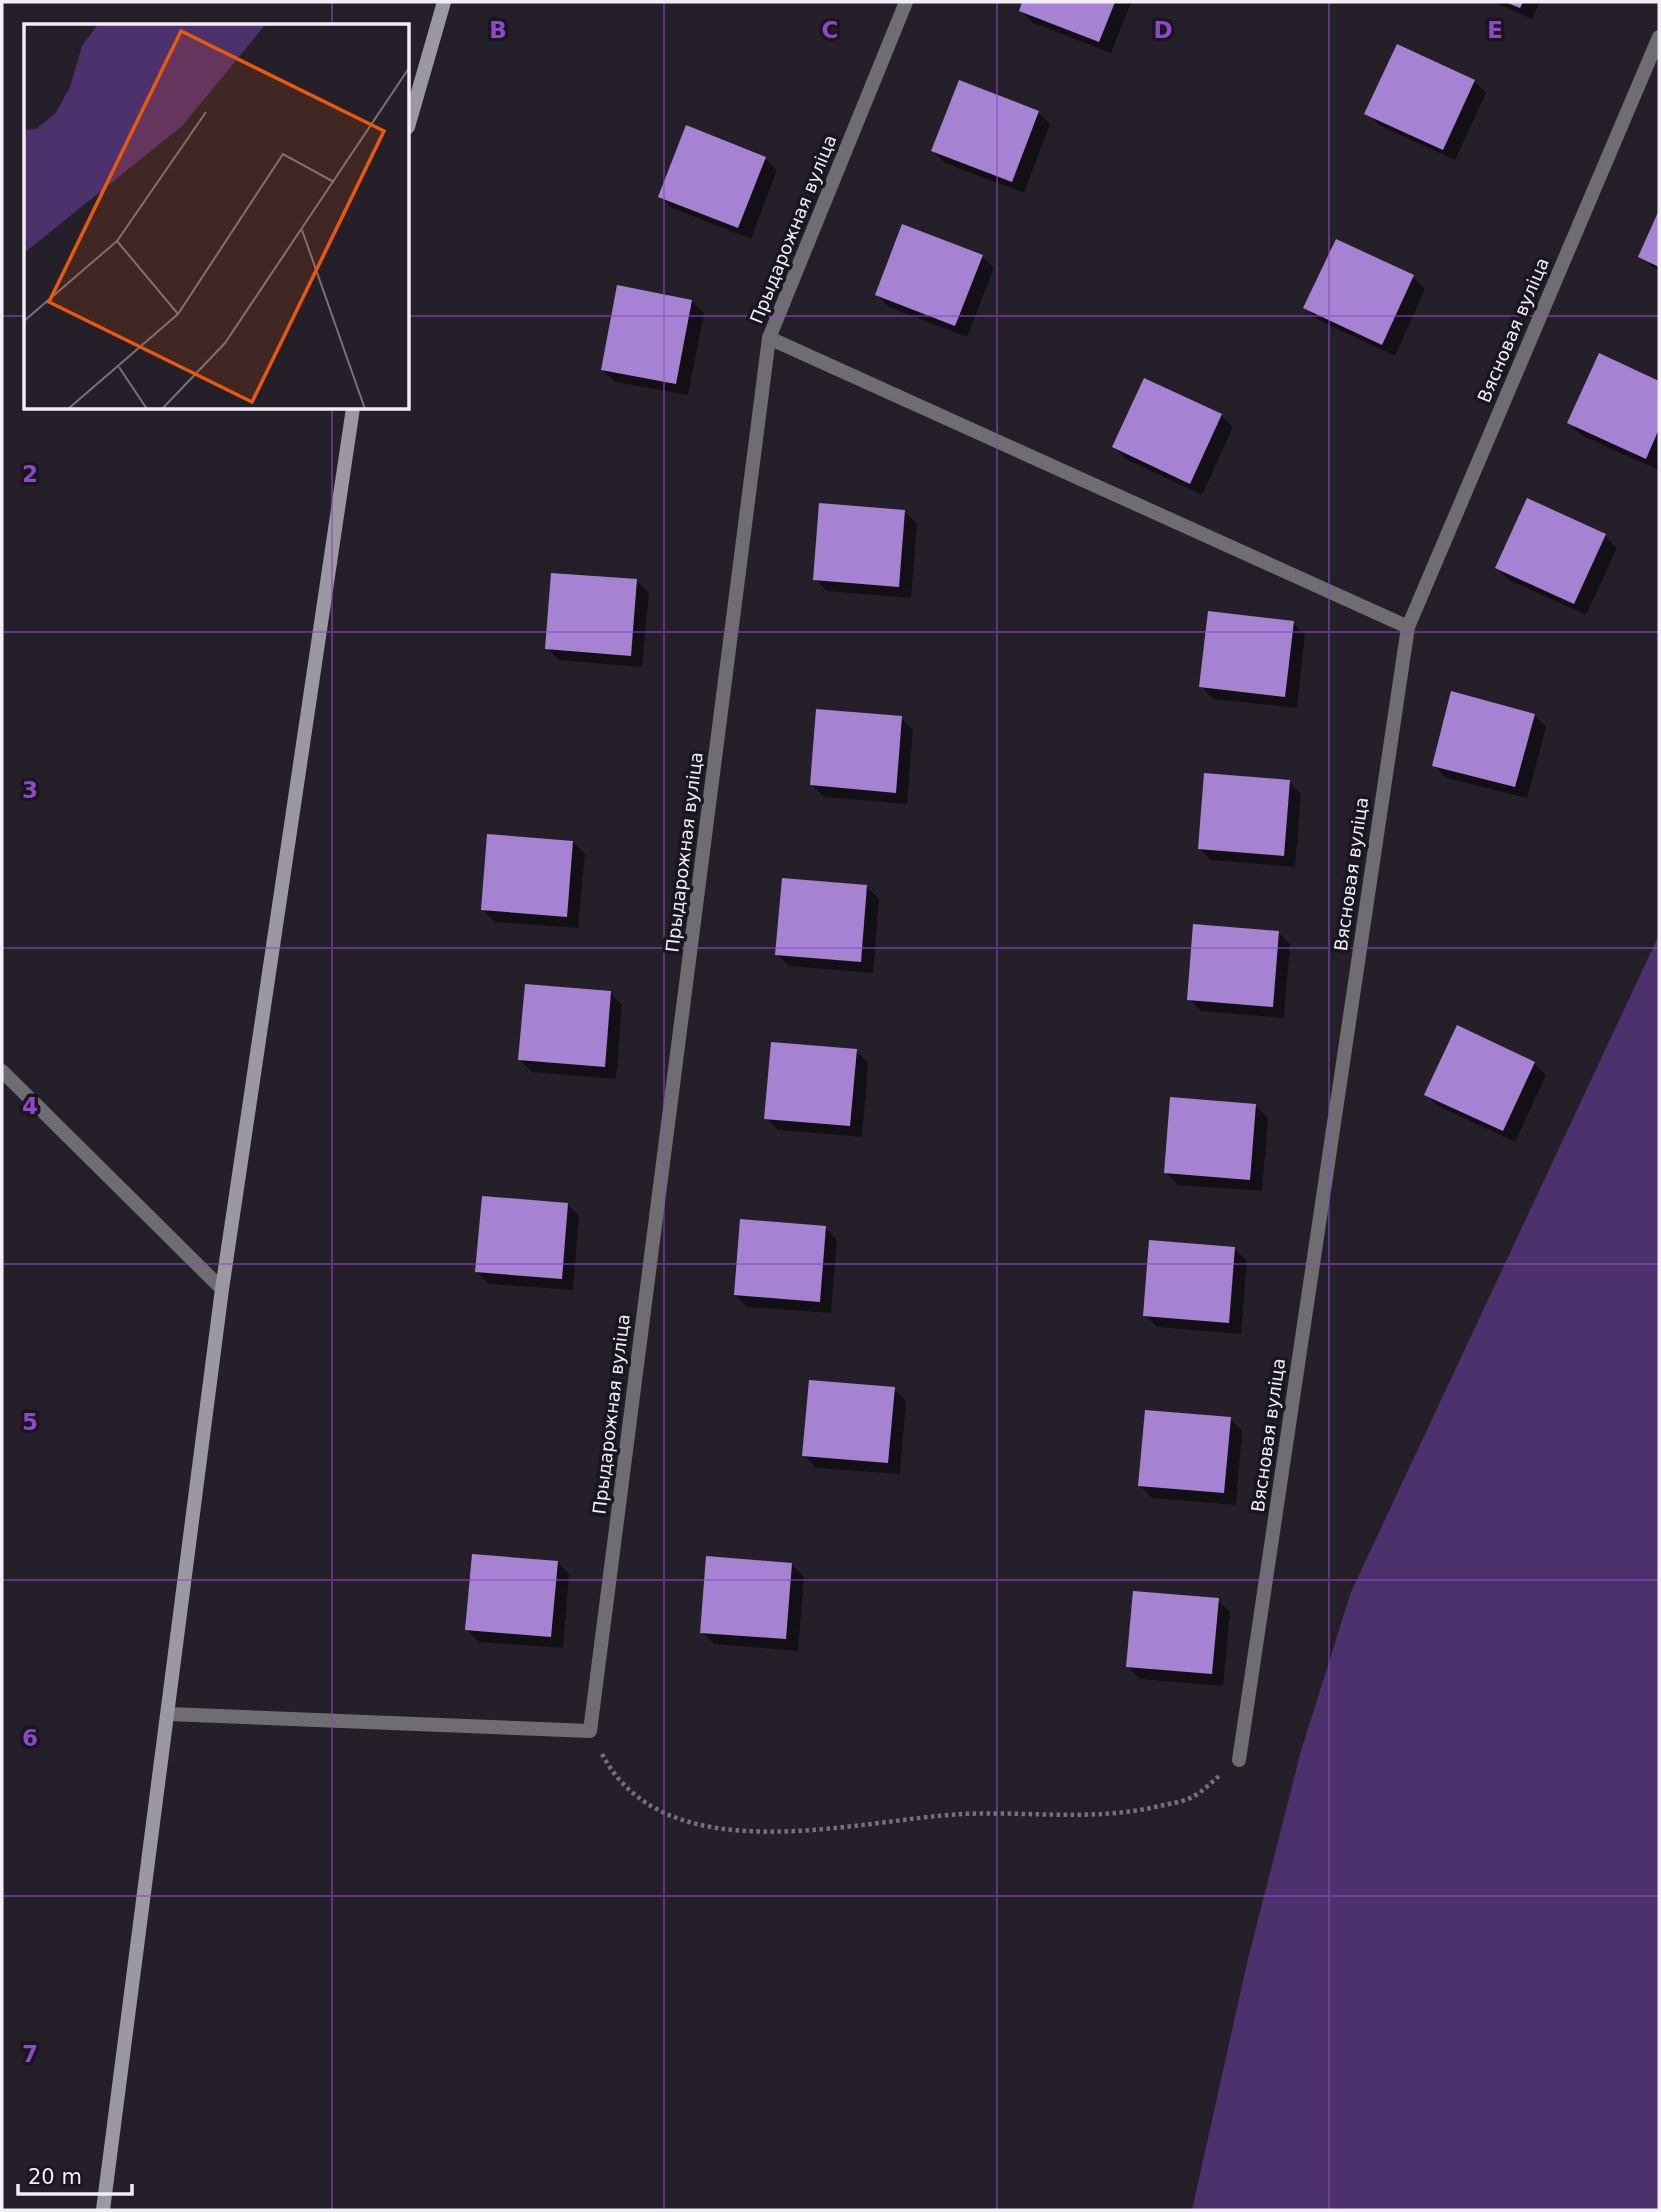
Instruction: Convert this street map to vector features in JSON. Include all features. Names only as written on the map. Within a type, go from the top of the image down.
[{"type":"street","points":[[410,120],[444,2]]},
{"type":"street","name":"Прыдарожная вуліца","points":[[590,1731],[769,338],[906,2]]},
{"type":"street","name":"Вясновая вуліца","points":[[1239,1760],[1408,627],[1659,37]]},
{"type":"street","points":[[769,338],[1408,627]]},
{"type":"street","points":[[103,2210],[222,1289],[353,410]]},
{"type":"street","points":[[2,1071],[222,1289]]},
{"type":"street","points":[[169,1714],[590,1731]]},
{"type":"path","points":[[590,1731],[613,1776],[653,1809],[710,1826],[773,1834],[962,1814],[1064,1816],[1131,1813],[1193,1798],[1239,1760]]},
{"type":"shaded area","points":[[1659,935],[1659,2210],[1192,2210],[1247,1963],[1301,1751],[1351,1592]]},
{"type":"building","points":[[1022,2],[1115,2],[1099,42],[1019,11]]},
{"type":"building","points":[[1505,2],[1523,2],[1520,8]]},
{"type":"building","points":[[1397,44],[1475,80],[1443,150],[1364,114]]},
{"type":"building","points":[[959,80],[1039,111],[1012,182],[931,151]]},
{"type":"building","points":[[686,125],[766,157],[738,228],[658,197]]},
{"type":"building","points":[[1659,210],[1659,267],[1638,257]]},
{"type":"building","points":[[902,224],[983,255],[955,326],[875,295]]},
{"type":"building","points":[[1336,239],[1414,275],[1382,345],[1303,308]]},
{"type":"building","points":[[617,285],[692,300],[676,384],[601,370]]},
{"type":"building","points":[[1599,353],[1659,381],[1659,429],[1646,459],[1567,423]]},
{"type":"building","points":[[1144,378],[1222,414],[1190,484],[1112,447]]},
{"type":"building","points":[[1527,498],[1606,534],[1574,604],[1495,568]]},
{"type":"building","points":[[819,503],[905,510],[899,587],[813,580]]},
{"type":"building","points":[[551,573],[637,579],[631,656],[545,649]]},
{"type":"building","points":[[1208,611],[1294,621],[1285,697],[1199,687]]},
{"type":"building","points":[[1451,691],[1535,714],[1515,787],[1432,766]]},
{"type":"building","points":[[816,709],[902,716],[896,793],[810,785]]},
{"type":"building","points":[[1204,773],[1290,780],[1284,856],[1198,849]]},
{"type":"building","points":[[487,834],[573,841],[567,917],[481,910]]},
{"type":"building","points":[[782,878],[867,885],[861,962],[775,955]]},
{"type":"building","points":[[1193,924],[1279,931],[1273,1007],[1187,1000]]},
{"type":"building","points":[[525,984],[611,991],[605,1067],[518,1060]]},
{"type":"building","points":[[1457,1025],[1535,1062],[1503,1131],[1424,1095]]},
{"type":"building","points":[[771,1042],[857,1049],[850,1126],[764,1119]]},
{"type":"building","points":[[1170,1097],[1256,1104],[1250,1180],[1164,1173]]},
{"type":"building","points":[[482,1196],[568,1203],[562,1279],[475,1272]]},
{"type":"building","points":[[740,1219],[826,1226],[820,1302],[734,1295]]},
{"type":"building","points":[[1149,1240],[1235,1247],[1229,1323],[1143,1316]]},
{"type":"building","points":[[809,1380],[895,1387],[888,1463],[802,1456]]},
{"type":"building","points":[[1145,1410],[1231,1417],[1224,1493],[1138,1486]]},
{"type":"building","points":[[472,1554],[558,1561],[551,1637],[465,1630]]},
{"type":"building","points":[[706,1556],[792,1563],[786,1639],[700,1633]]},
{"type":"building","points":[[1133,1591],[1219,1598],[1212,1674],[1126,1667]]}]
